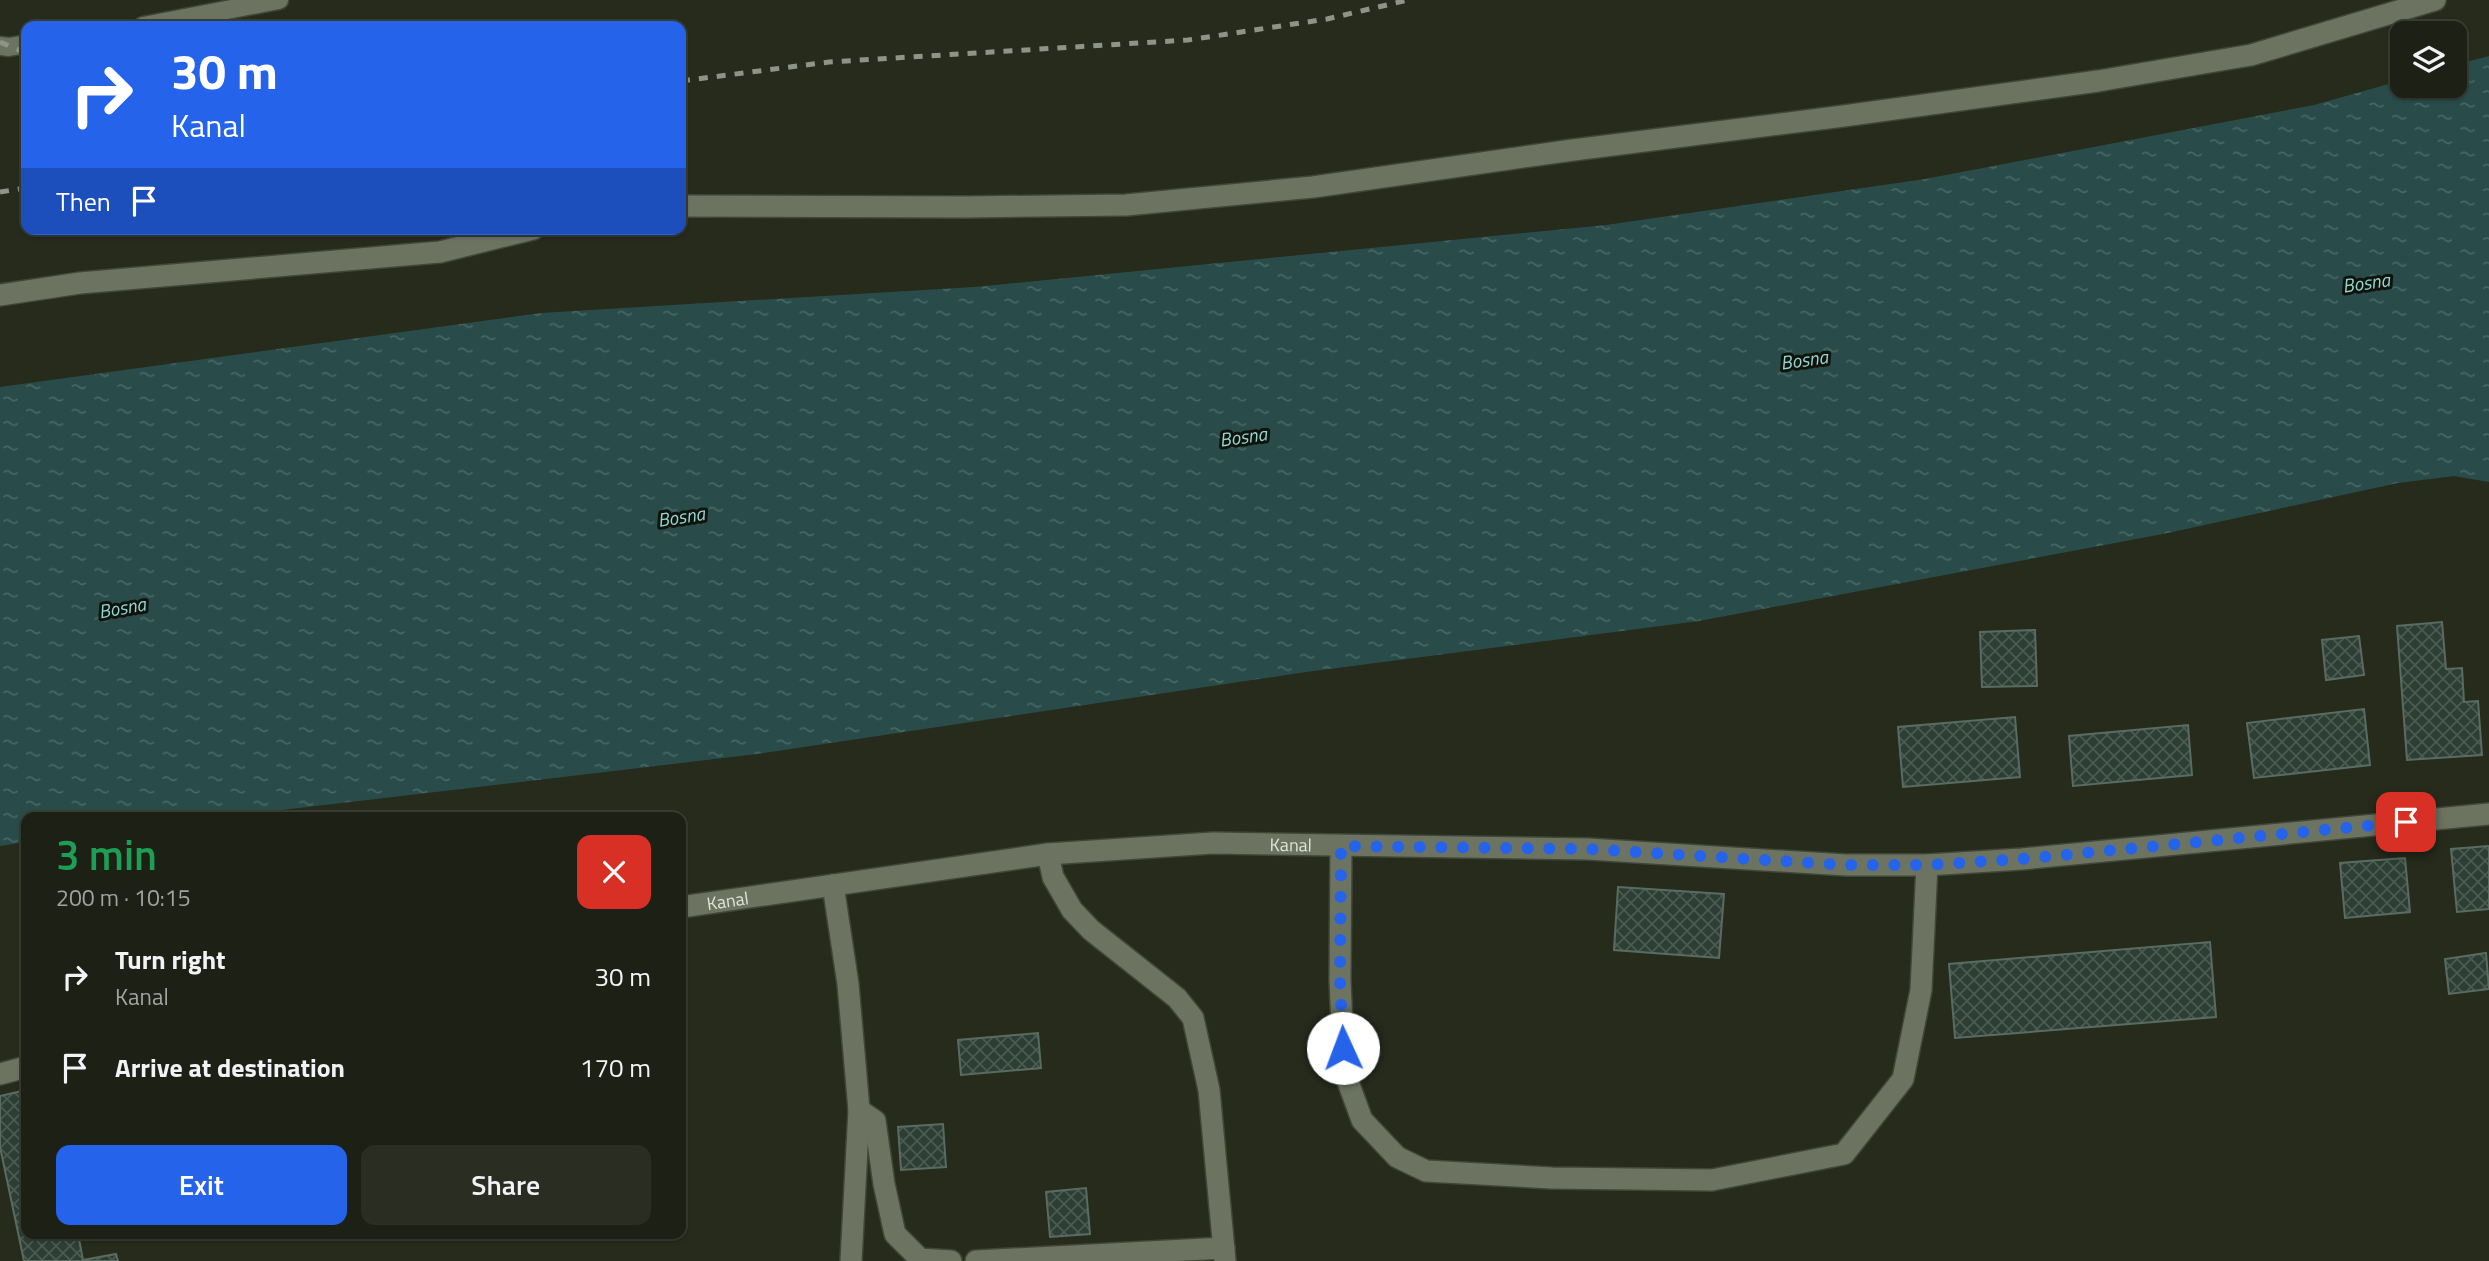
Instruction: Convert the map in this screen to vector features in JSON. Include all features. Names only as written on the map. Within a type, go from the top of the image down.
[{"type":"street","points":[[686,206],[1126,205],[1313,187],[2098,81],[2251,55],[2435,0]]},
{"type":"street","points":[[0,295],[80,283],[440,252],[509,235]]},
{"type":"street","name":"Kanal","points":[[686,905],[1048,855],[1213,843],[1588,849],[1846,865],[1927,865],[2022,859],[2489,814]]},
{"type":"street","points":[[1341,846],[1340,980],[1344,1071],[1362,1120],[1397,1157],[1426,1171],[1552,1178],[1712,1180],[1844,1154],[1903,1079],[1921,990],[1927,865]]},
{"type":"street","points":[[976,1261],[1224,1254],[1209,1090],[1193,1018],[1177,998],[1091,930],[1072,910],[1053,877],[1048,855]]},
{"type":"street","points":[[833,885],[848,984],[859,1110],[851,1261]]},
{"type":"street","points":[[0,1074],[21,1069]]},
{"type":"street","points":[[859,1110],[875,1121],[884,1184],[895,1234],[920,1259],[951,1261]]},
{"type":"lane","points":[[181,21],[279,0]]},
{"type":"lane","points":[[0,46],[21,45]]},
{"type":"water","name":"Bosna","points":[[2489,56],[2489,482],[2454,476],[2398,483],[2163,534],[1699,621],[1306,672],[757,754],[265,812],[21,812],[21,843],[0,846],[0,387],[541,313],[974,287],[1606,225],[1925,179],[2314,105],[2390,84],[2390,98],[2467,98],[2467,62]]},
{"type":"building","points":[[2442,622],[2446,669],[2462,668],[2464,702],[2478,701],[2482,755],[2407,760],[2397,626]]},
{"type":"building","points":[[2035,630],[2037,686],[1982,687],[1980,632]]},
{"type":"building","points":[[2359,636],[2364,675],[2326,680],[2322,640]]},
{"type":"building","points":[[2364,709],[2370,765],[2254,778],[2247,723]]},
{"type":"building","points":[[2015,717],[2020,777],[1903,787],[1898,727]]},
{"type":"building","points":[[2188,725],[2192,775],[2073,786],[2069,736]]},
{"type":"building","points":[[2489,846],[2489,909],[2457,912],[2451,849]]},
{"type":"building","points":[[2405,858],[2410,912],[2345,918],[2340,863]]},
{"type":"building","points":[[1618,887],[1724,894],[1719,958],[1614,950]]},
{"type":"building","points":[[2210,942],[2216,1017],[1955,1038],[1949,964]]},
{"type":"building","points":[[2486,953],[2489,989],[2449,994],[2445,959]]},
{"type":"building","points":[[1038,1033],[1041,1068],[961,1075],[958,1040]]},
{"type":"building","points":[[21,1091],[21,1239],[79,1239],[83,1260],[116,1254],[118,1261],[24,1261],[0,1147],[0,1096]]},
{"type":"building","points":[[943,1124],[946,1167],[901,1170],[898,1127]]},
{"type":"building","points":[[1086,1188],[1090,1234],[1050,1237],[1046,1192]]},
{"type":"railway","points":[[686,80],[829,62],[1188,40],[1327,19],[1408,0]]},
{"type":"railway","points":[[0,42],[21,51]]},
{"type":"railway","points":[[0,192],[21,189]]},
{"type":"route","points":[[1343,1048],[1340,980],[1341,846],[1588,849],[1846,865],[1927,865],[2022,859],[2406,822]]}]
